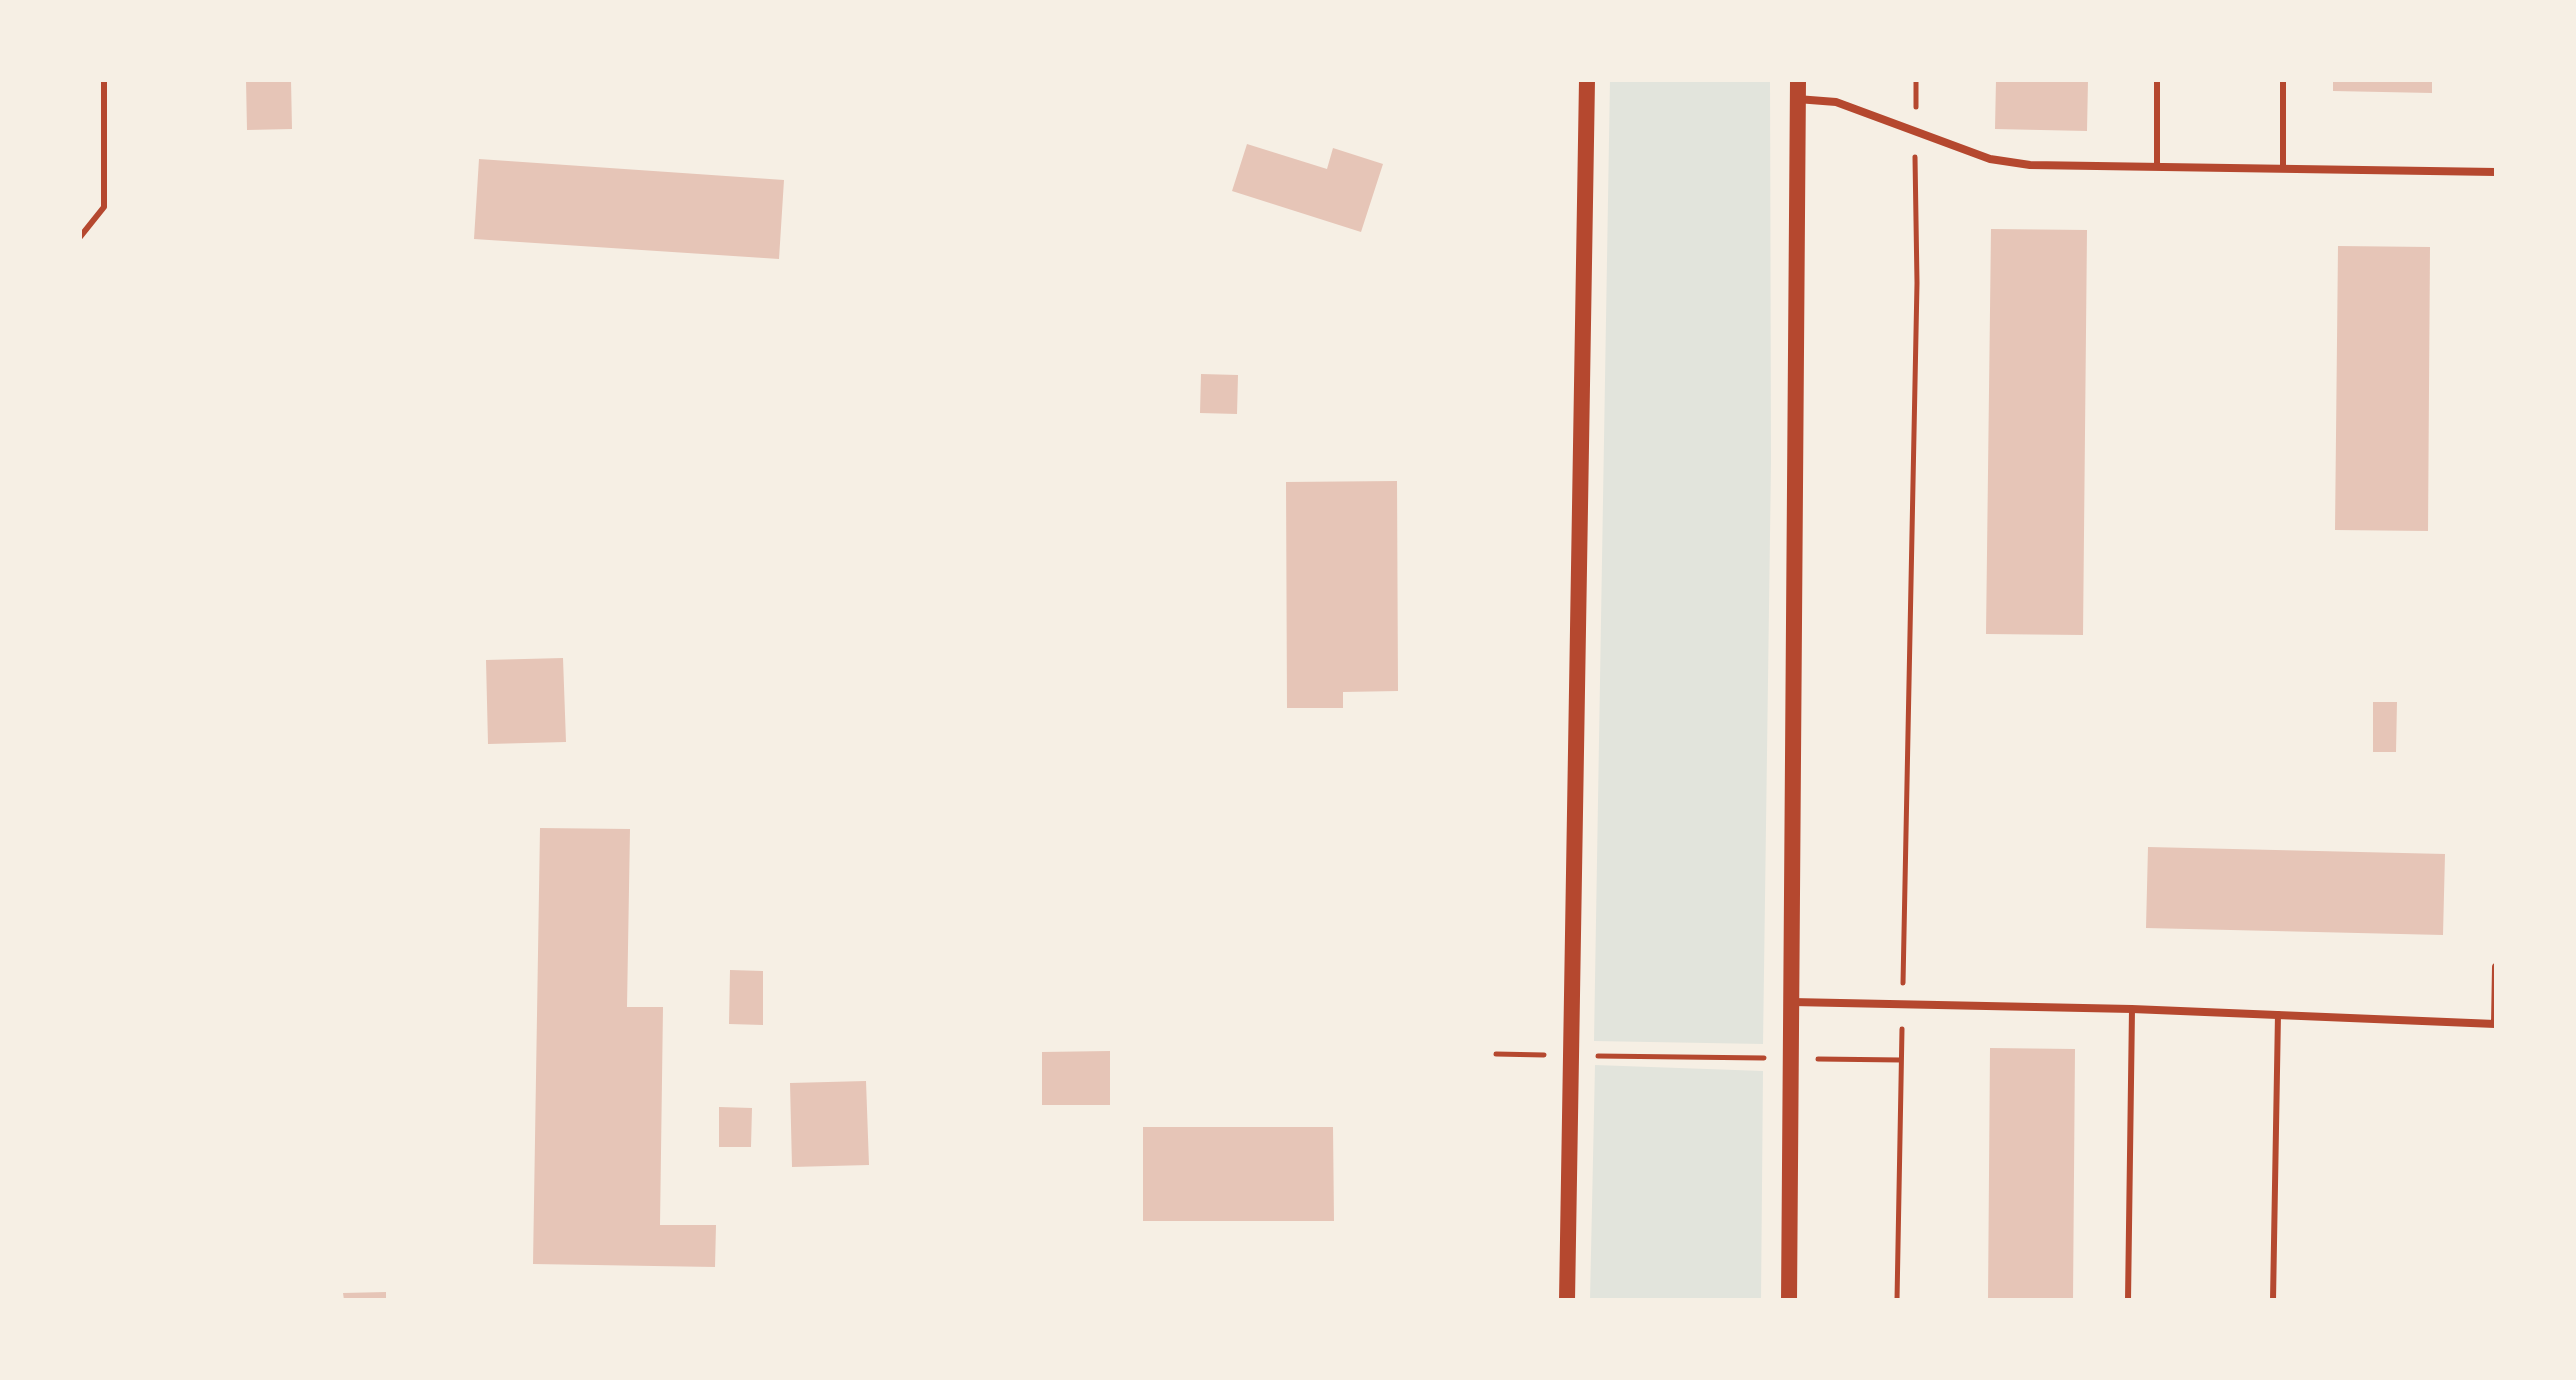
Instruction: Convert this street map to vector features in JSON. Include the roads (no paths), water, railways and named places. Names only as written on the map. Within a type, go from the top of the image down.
[{"type":"main road","points":[[1567,1300],[1587,80]]},
{"type":"main road","points":[[1789,1300],[1798,80]]},
{"type":"street","points":[[1797,99],[1836,102],[1990,159],[2030,165],[2496,172]]},
{"type":"street","points":[[1792,1002],[2132,1009],[2495,1024],[2496,967]]},
{"type":"lane","points":[[80,237],[104,207],[104,80]]},
{"type":"lane","points":[[2157,80],[2157,167]]},
{"type":"lane","points":[[2283,80],[2283,168]]},
{"type":"lane","points":[[2128,1300],[2132,1009]]},
{"type":"lane","points":[[2273,1300],[2278,1014]]}]
